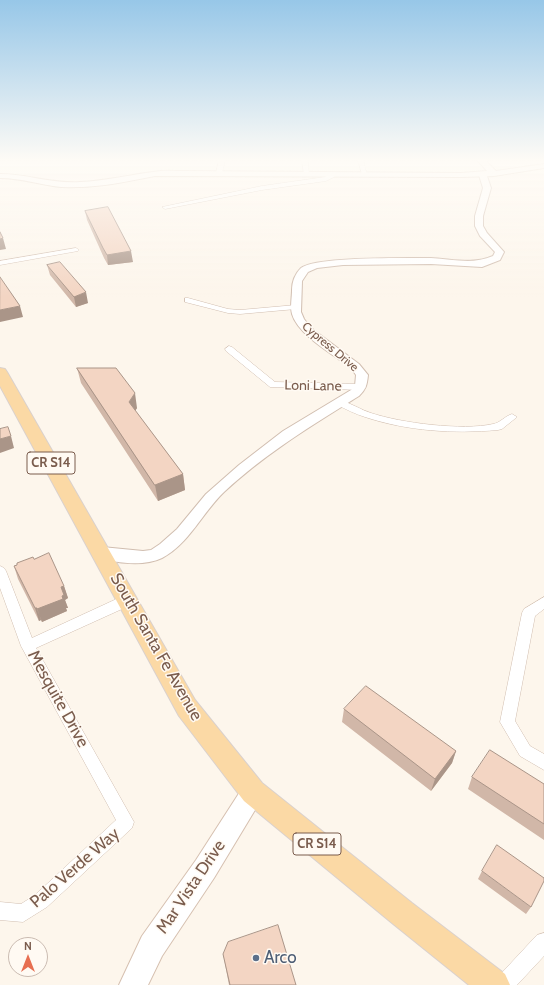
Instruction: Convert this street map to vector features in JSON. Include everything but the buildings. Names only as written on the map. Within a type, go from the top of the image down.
[{"type":"main road","name":"South Santa Fe Avenue","points":[[0,372],[187,708],[253,792],[398,910],[494,985]]},
{"type":"main road","name":"Mar Vista Drive","points":[[134,985],[152,946],[205,869],[253,792]]},
{"type":"street","points":[[165,207],[170,206]]},
{"type":"street","name":"Cypress Drive","points":[[102,553],[139,556],[154,554],[167,547],[180,535],[201,507],[213,495],[287,434],[340,403],[361,387],[362,375],[359,370],[307,330],[298,320],[296,312],[297,281],[305,270],[315,266],[343,262],[431,261],[482,264],[497,258],[500,252],[483,234],[479,226],[479,216],[482,206]]},
{"type":"street","points":[[0,263],[76,250]]},
{"type":"street","points":[[188,300],[228,311],[240,312],[296,307]]},
{"type":"street","name":"Loni Lane","points":[[229,349],[274,385],[361,387]]},
{"type":"street","points":[[340,403],[367,415],[388,421],[468,430],[498,427],[512,418]]},
{"type":"street","name":"Mesquite Drive","points":[[0,571],[28,646],[126,822]]},
{"type":"street","points":[[28,646],[128,600]]},
{"type":"street","points":[[544,602],[529,613],[507,722],[525,751],[544,762]]},
{"type":"street","name":"Palo Verde Way","points":[[0,911],[23,913],[41,901],[126,822]]},
{"type":"street","points":[[504,985],[544,942]]},
{"type":"place","name":"Arco","points":[[256,958]]}]
